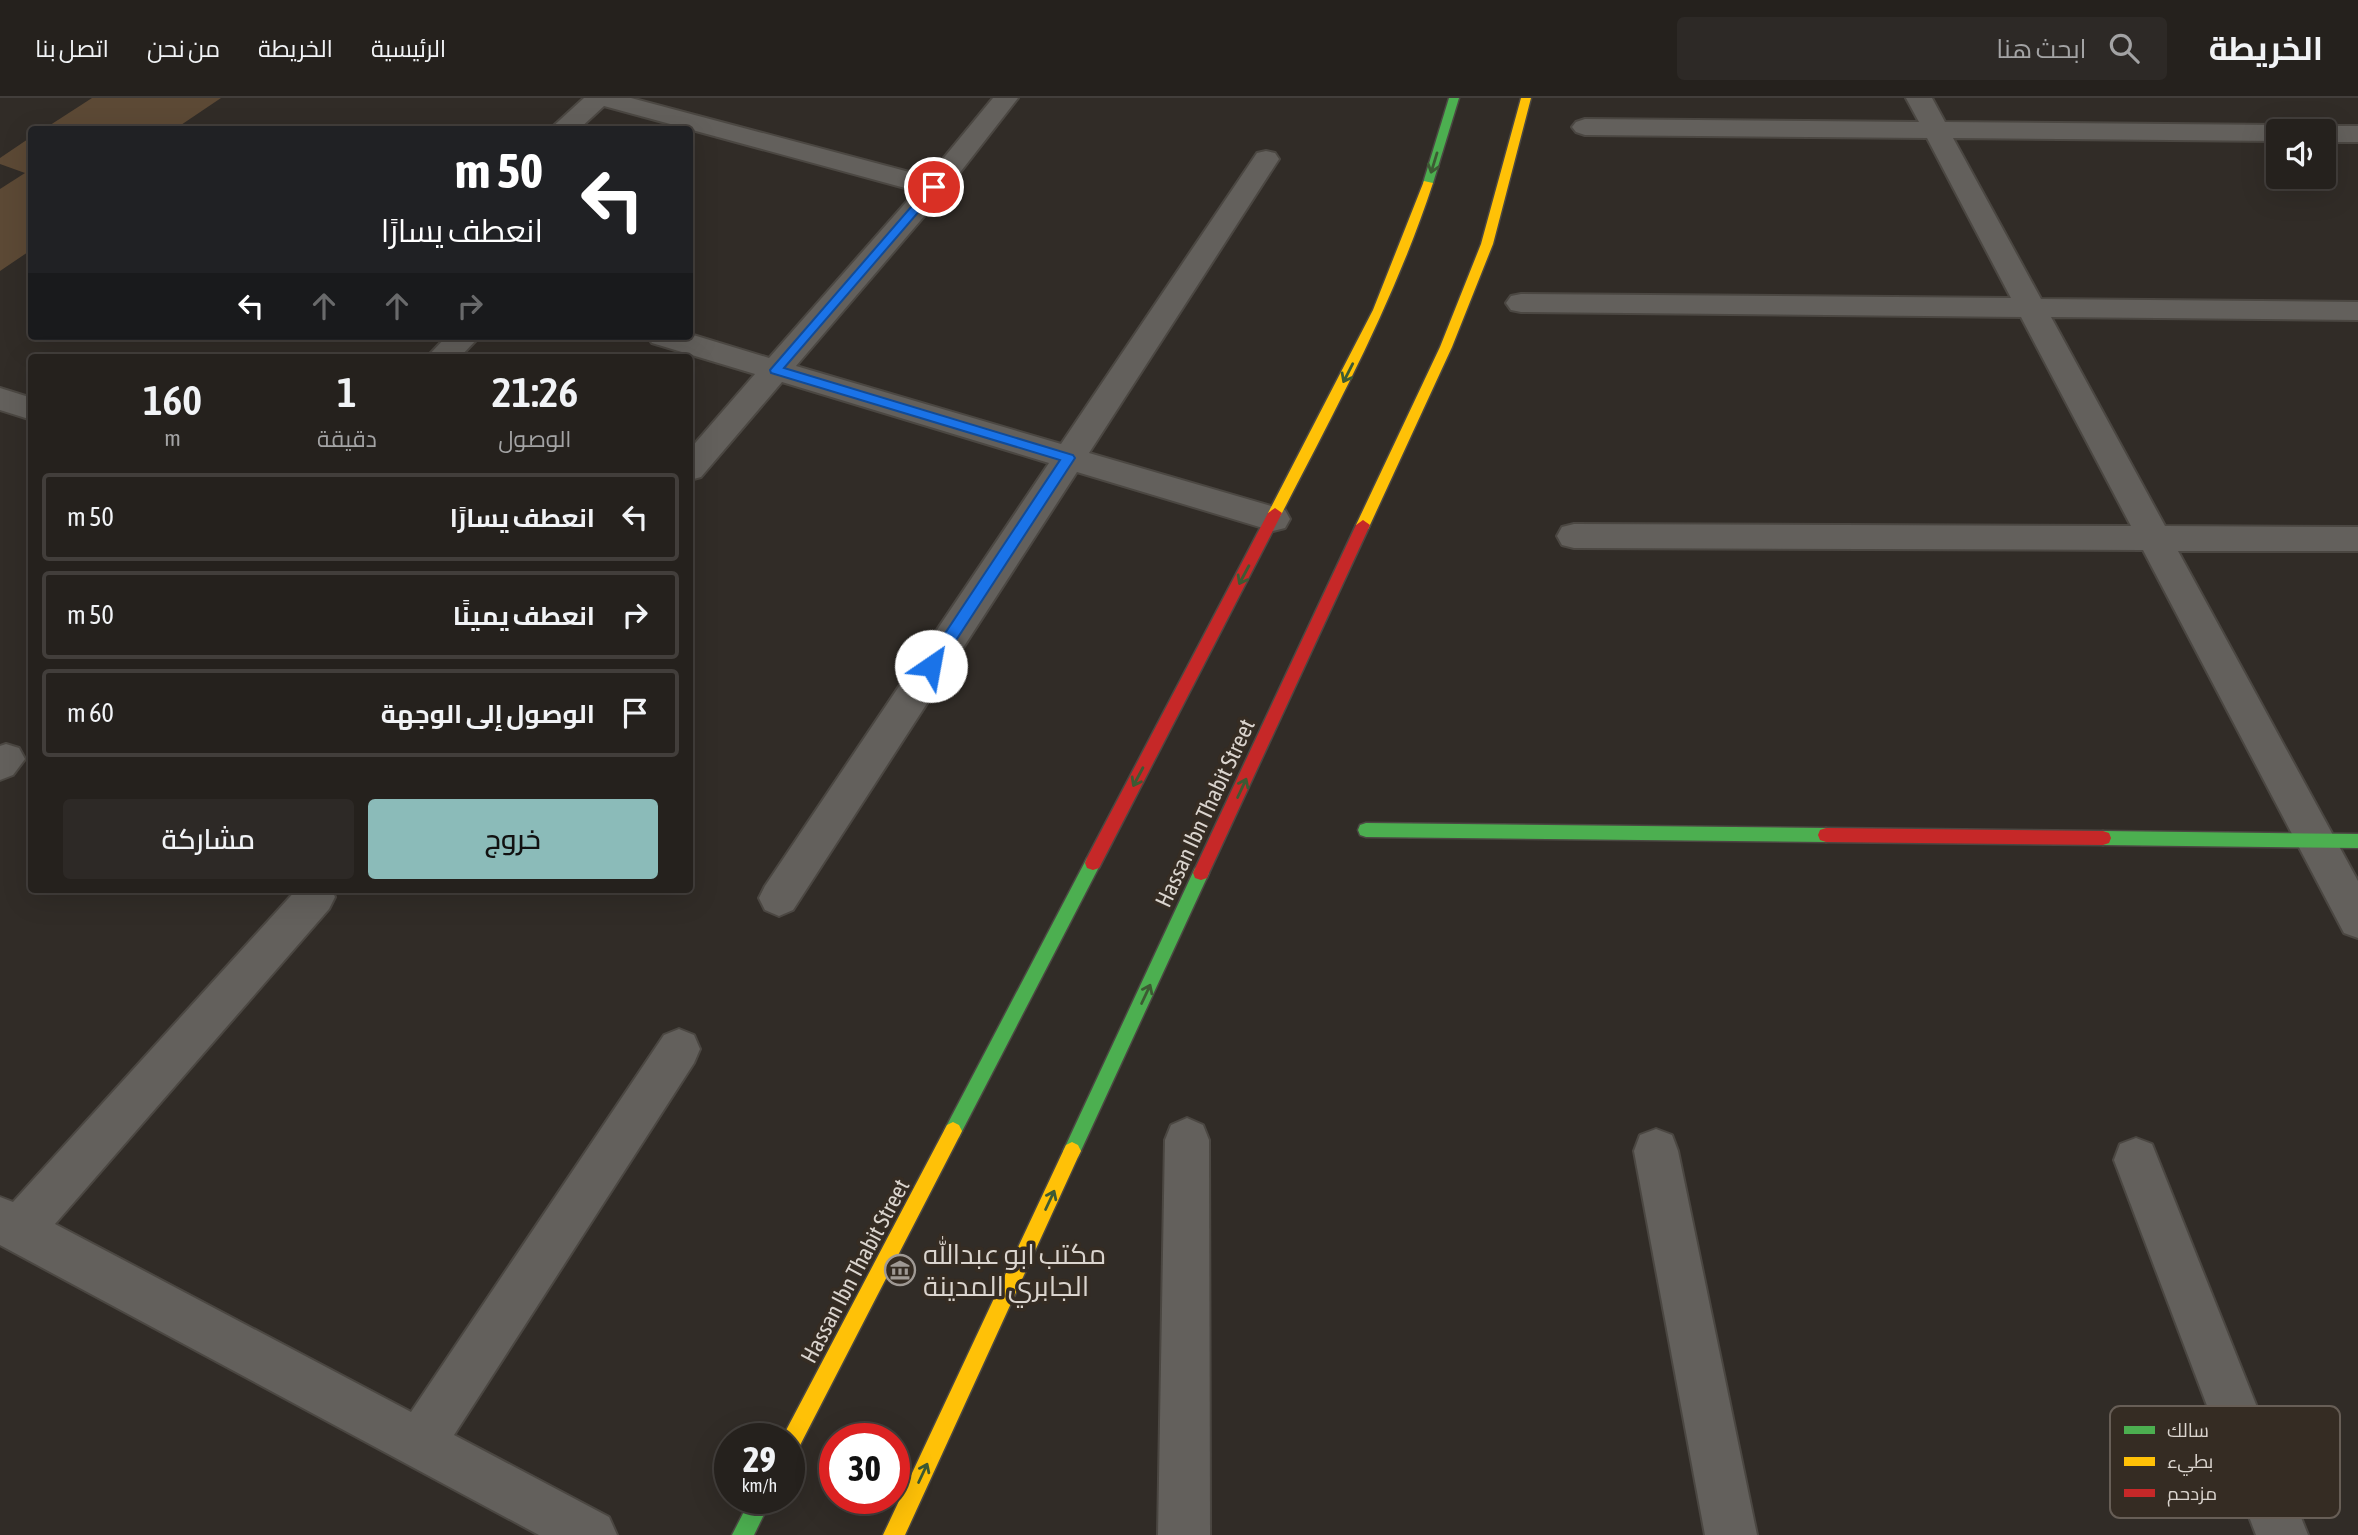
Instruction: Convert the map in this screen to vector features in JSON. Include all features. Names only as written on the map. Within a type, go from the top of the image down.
[{"type":"street","points":[[567,126],[601,98],[934,187]]},
{"type":"street","name":"Hassan Ibn Thabit Street","points":[[801,1423],[1371,329],[1414,230],[1454,98]]},
{"type":"street","name":"Hassan Ibn Thabit Street","points":[[894,1535],[1446,347],[1488,244],[1526,98]]},
{"type":"street","points":[[1919,98],[2358,920]]},
{"type":"street","points":[[693,466],[934,187],[1006,99]]},
{"type":"street","points":[[1585,127],[2266,133]]},
{"type":"street","points":[[2336,134],[2358,134]]},
{"type":"street","points":[[779,898],[1266,159]]},
{"type":"street","points":[[1521,303],[2358,311]]},
{"type":"street","points":[[445,354],[461,340]]},
{"type":"street","points":[[675,340],[1273,519]]},
{"type":"street","points":[[0,398],[28,408]]},
{"type":"street","points":[[1574,536],[2358,539]]},
{"type":"street","points":[[1366,830],[2358,841]]},
{"type":"street","points":[[315,897],[9,1225],[591,1535]]},
{"type":"street","points":[[419,1443],[679,1049]]},
{"type":"street","points":[[1185,1535],[1187,1140]]},
{"type":"street","points":[[1656,1151],[1731,1535]]},
{"type":"street","points":[[2136,1160],[2232,1406]]},
{"type":"street","points":[[743,1535],[754,1514]]},
{"type":"street","points":[[2276,1518],[2283,1535]]},
{"type":"shaded area","points":[[92,98],[221,98],[179,126],[49,126]]},
{"type":"shaded area","points":[[28,139],[28,252],[0,271],[0,189],[25,173],[0,164],[0,158]]},
{"type":"traffic: fast","points":[[1428,183],[1454,98]]},
{"type":"traffic: fast","points":[[1366,830],[1826,835]]},
{"type":"traffic: fast","points":[[2103,838],[2358,841]]},
{"type":"traffic: fast","points":[[953,1131],[1093,863]]},
{"type":"traffic: fast","points":[[1072,1151],[1201,873]]},
{"type":"traffic: fast","points":[[743,1535],[754,1514]]},
{"type":"traffic: slow","points":[[1363,525],[1446,347],[1487,244],[1526,98]]},
{"type":"traffic: slow","points":[[1275,513],[1379,310],[1414,226],[1428,183]]},
{"type":"traffic: slow","points":[[801,1423],[953,1131]]},
{"type":"traffic: slow","points":[[894,1535],[1072,1151]]},
{"type":"traffic: jam","points":[[1093,863],[1275,513]]},
{"type":"traffic: jam","points":[[1201,873],[1363,525]]},
{"type":"traffic: jam","points":[[1826,835],[2103,838]]},
{"type":"place","name":"مكتب ابو عبدالله الجابري المدينة","points":[[900,1270]]},
{"type":"route","points":[[931,666],[1068,458],[776,370],[934,187]]}]
